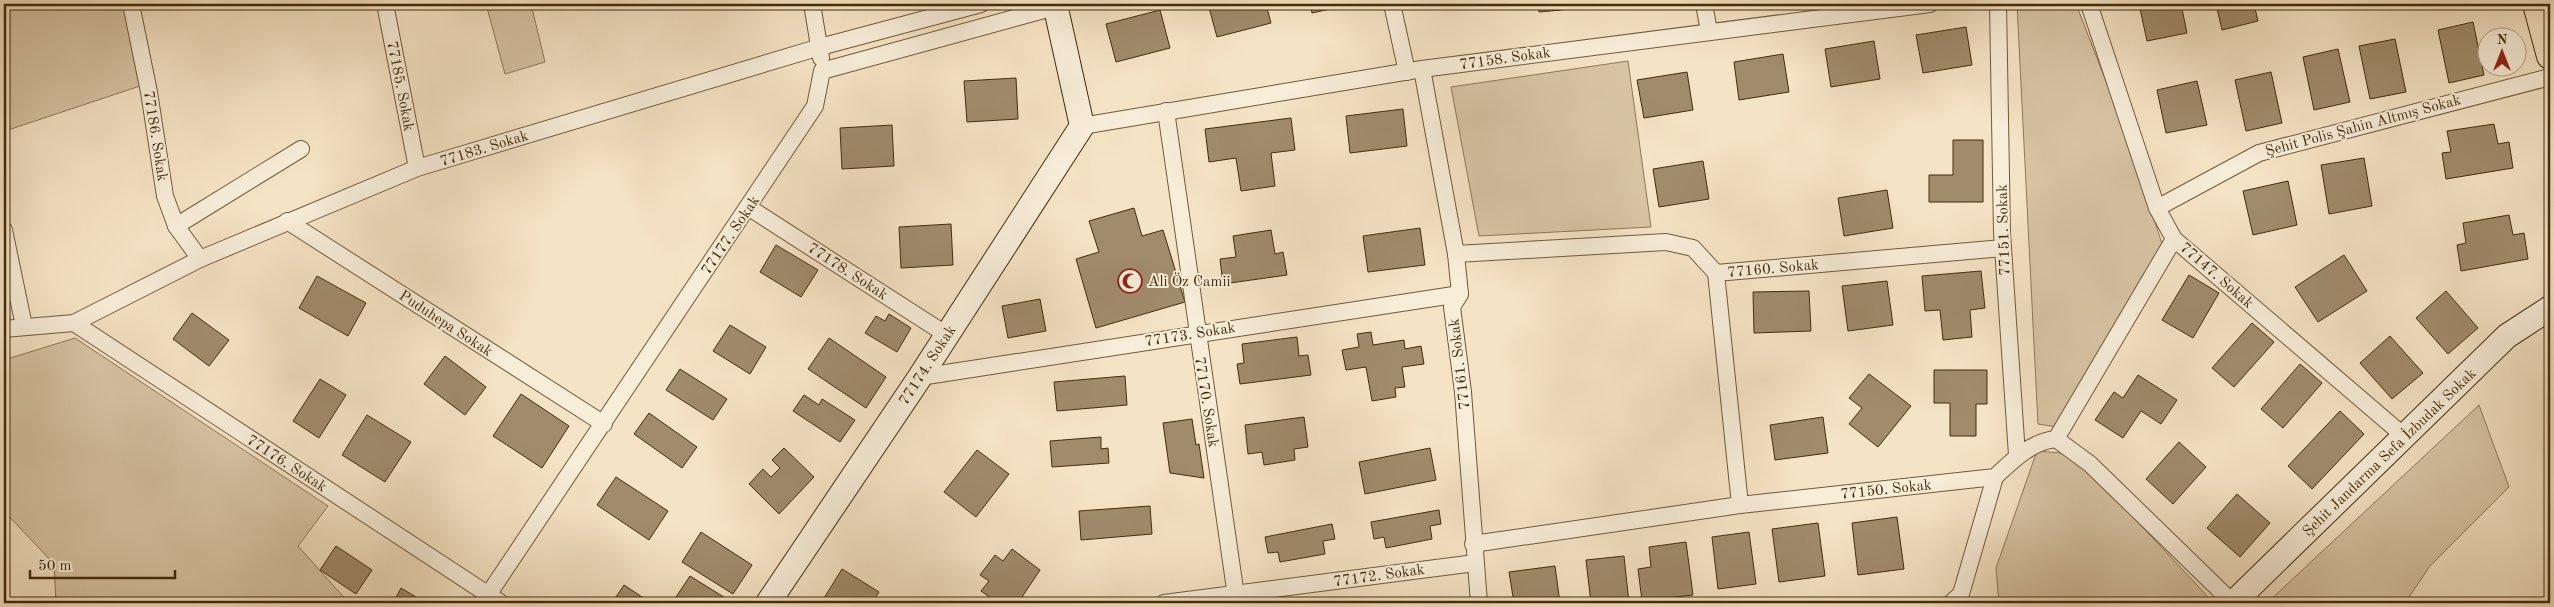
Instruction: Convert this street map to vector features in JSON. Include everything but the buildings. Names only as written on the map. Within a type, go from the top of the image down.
[{"type":"main road","points":[[2536,4],[2550,56]]},
{"type":"main road","points":[[1055,5],[1082,126]]},
{"type":"main road","name":"77174. Sokak","points":[[768,603],[920,377],[1082,126]]},
{"type":"main road","name":"Şehit Jandarma Sefa İzbudak Sokak","points":[[2233,603],[2507,336],[2550,308]]},
{"type":"street","name":"77186. Sokak","points":[[131,4],[149,92],[165,196],[176,226],[200,259]]},
{"type":"street","name":"77185. Sokak","points":[[385,4],[417,168]]},
{"type":"street","name":"77177. Sokak","points":[[494,599],[604,424],[815,106],[822,71],[820,47],[812,4]]},
{"type":"street","name":"77183. Sokak","points":[[4,329],[74,323],[200,259],[417,168],[820,47],[982,4]]},
{"type":"street","name":"77161. Sokak","points":[[1392,4],[1415,70],[1456,254],[1460,294],[1452,307],[1463,392],[1473,544],[1479,603]]},
{"type":"street","points":[[1704,4],[1708,31]]},
{"type":"street","name":"77158. Sokak","points":[[1082,126],[1415,70],[1930,4]]},
{"type":"street","name":"77151. Sokak","points":[[1998,4],[2003,248],[2018,455]]},
{"type":"street","name":"77147. Sokak","points":[[2089,4],[2157,208],[2174,239],[2404,436]]},
{"type":"street","points":[[822,71],[1055,5]]},
{"type":"street","name":"Şehit Polis Şahin Altmış Sokak","points":[[2157,208],[2259,153],[2550,77]]},
{"type":"street","name":"77170. Sokak","points":[[1166,112],[1196,333],[1237,599]]},
{"type":"street","points":[[176,226],[301,149]]},
{"type":"street","name":"77178. Sokak","points":[[748,207],[947,334]]},
{"type":"street","name":"Puduhepa Sokak","points":[[287,221],[604,424]]},
{"type":"street","points":[[4,230],[24,326]]},
{"type":"street","points":[[2056,439],[2174,239]]},
{"type":"street","points":[[1456,254],[1666,242],[1693,248],[1716,273]]},
{"type":"street","name":"77160. Sokak","points":[[1740,505],[1716,273],[2003,248]]},
{"type":"street","name":"77173. Sokak","points":[[920,377],[1196,333],[1460,294]]},
{"type":"street","name":"77176. Sokak","points":[[74,323],[494,599]]},
{"type":"street","points":[[1960,600],[1995,476],[2018,455],[2049,440],[2056,439],[2090,464],[2233,603]]},
{"type":"street","name":"77150. Sokak","points":[[1473,544],[1740,505],[1995,476]]},
{"type":"street","name":"77172. Sokak","points":[[1164,603],[1237,599],[1475,563]]},
{"type":"shaded area","points":[[4,4],[137,4],[149,83],[8,130],[4,100]]},
{"type":"shaded area","points":[[486,4],[531,4],[545,62],[505,74]]},
{"type":"shaded area","points":[[2017,4],[2076,4],[2128,138],[2162,244],[2057,427],[2038,424]]},
{"type":"shaded area","points":[[1628,61],[1651,227],[1479,236],[1451,87]]},
{"type":"shaded area","points":[[75,338],[328,506],[298,546],[349,603],[56,603],[54,564],[4,511],[4,360]]},
{"type":"shaded area","points":[[2479,405],[2509,487],[2430,566],[2405,603],[2267,603]]},
{"type":"shaded area","points":[[2037,451],[2074,454],[2211,600],[2208,603],[1999,603],[1996,568]]},
{"type":"place","name":"Ali Öz Camii","points":[[1130,281]]}]
